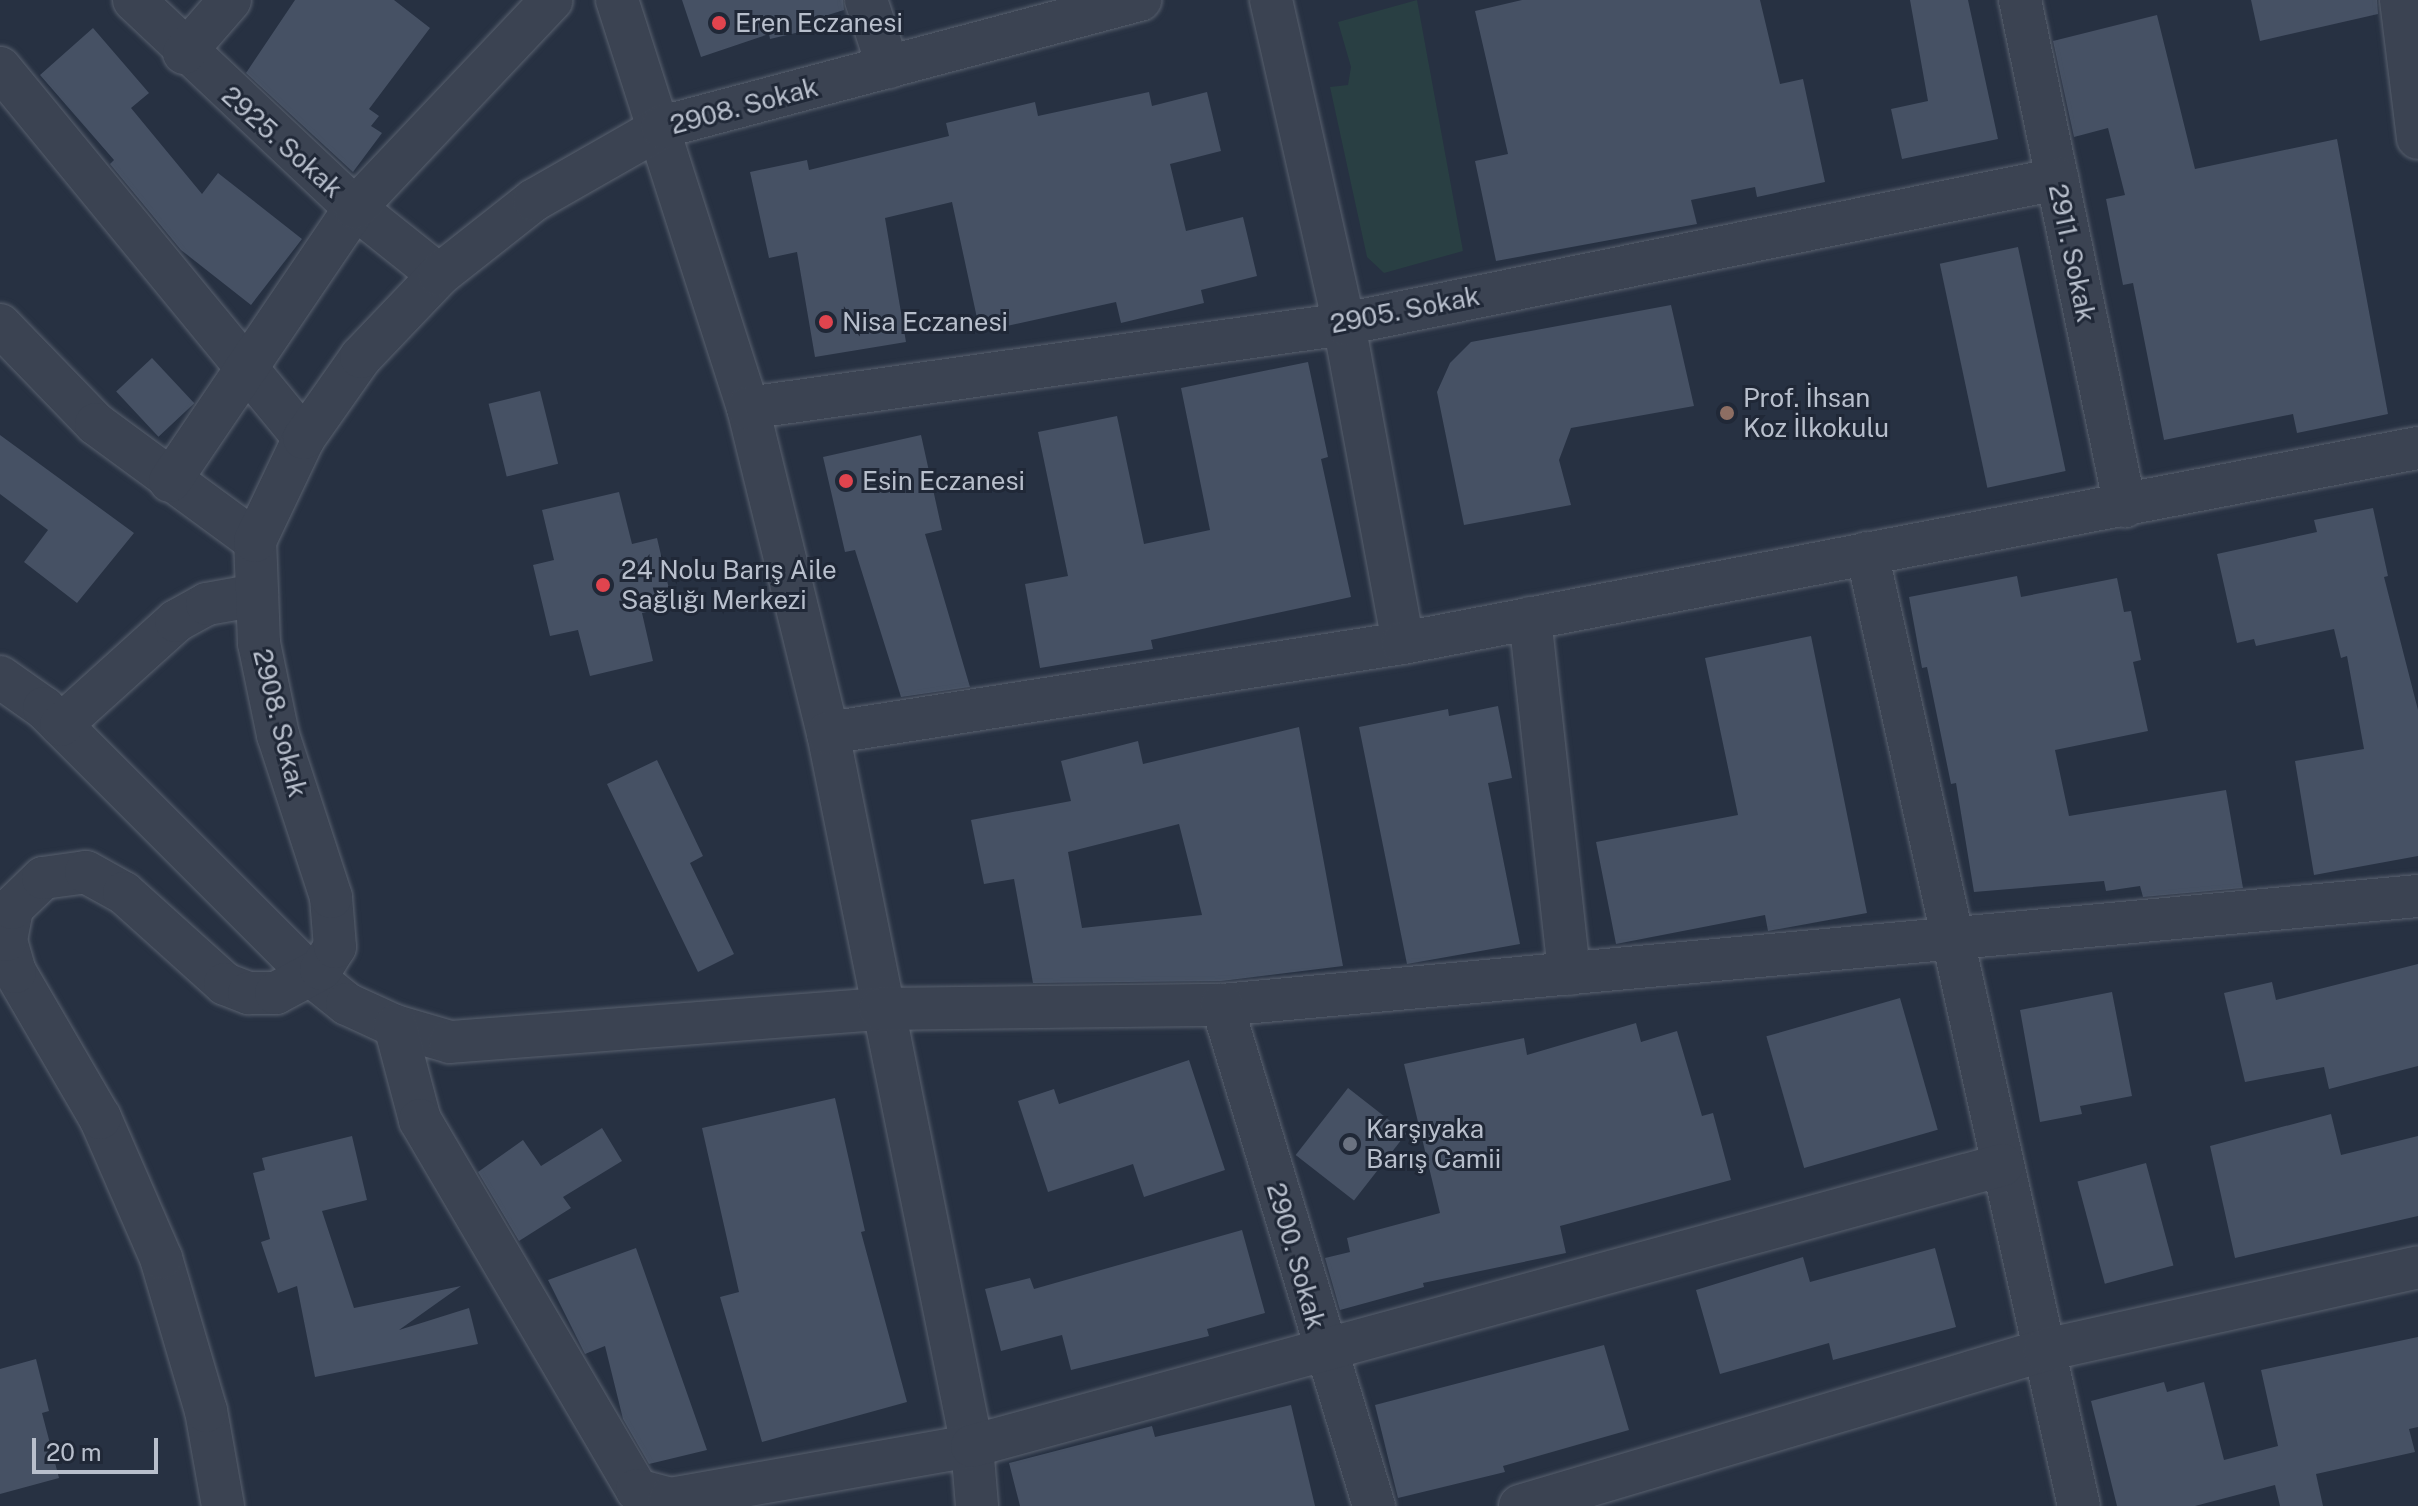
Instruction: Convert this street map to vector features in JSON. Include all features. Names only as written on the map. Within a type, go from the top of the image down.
[{"type":"street","name":"2925. Sokak","points":[[134,0],[184,53],[355,208],[439,275]]},
{"type":"street","points":[[184,53],[230,0]]},
{"type":"street","points":[[170,481],[355,208],[552,0]]},
{"type":"street","points":[[617,0],[662,127],[748,408],[828,733],[880,1009],[972,1446],[977,1506]]},
{"type":"street","points":[[866,0],[888,67]]},
{"type":"street","name":"2908. Sokak","points":[[223,1506],[206,1411],[161,1258],[100,1118],[15,972],[3,938],[12,908],[25,890],[43,878],[86,872],[124,893],[225,984],[249,993],[276,993],[312,976],[335,947],[331,897],[278,735],[259,643],[255,541],[304,438],[361,357],[439,275],[534,200],[662,127],[1140,0]]},
{"type":"street","points":[[1271,0],[1344,324],[1403,643]]},
{"type":"street","name":"2911. Sokak","points":[[2020,0],[2125,506]]},
{"type":"street","points":[[2401,0],[2418,138]]},
{"type":"street","points":[[0,68],[304,438]]},
{"type":"street","name":"2905. Sokak","points":[[748,408],[1344,324],[2057,179]]},
{"type":"street","points":[[0,325],[96,424],[255,541]]},
{"type":"street","points":[[828,733],[1403,643],[2418,448]]},
{"type":"street","points":[[1867,553],[2079,1506]]},
{"type":"street","points":[[61,725],[176,621],[207,604],[257,595]]},
{"type":"street","points":[[1530,618],[1569,974]]},
{"type":"street","points":[[0,677],[61,725],[312,976],[347,1004],[395,1026],[450,1042],[880,1009],[1222,1005],[2418,896]]},
{"type":"street","name":"2900. Sokak","points":[[1222,1005],[1323,1348],[1374,1506]]},
{"type":"street","points":[[395,1026],[420,1120],[637,1490],[670,1499],[972,1446],[2002,1165]]},
{"type":"street","points":[[1520,1506],[2045,1350],[2418,1267]]},
{"type":"green space","points":[[1417,0],[1463,251],[1384,273],[1367,257],[1330,87],[1348,85],[1351,67],[1338,22]]},
{"type":"building","points":[[295,0],[394,0],[430,28],[369,109],[379,116],[371,126],[382,133],[353,172],[246,73]]},
{"type":"building","points":[[682,0],[843,0],[844,10],[815,19],[817,28],[770,39],[769,34],[701,57]]},
{"type":"building","points":[[1522,0],[1760,0],[1780,84],[1803,79],[1825,182],[1757,197],[1755,187],[1691,200],[1697,224],[1496,261],[1475,161],[1508,154],[1475,11]]},
{"type":"building","points":[[1910,0],[1968,0],[1998,139],[1902,159],[1891,109],[1928,101]]},
{"type":"building","points":[[2251,0],[2377,0],[2378,14],[2260,41]]},
{"type":"building","points":[[2157,15],[2195,169],[2337,139],[2388,414],[2297,433],[2293,414],[2164,440],[2133,283],[2123,285],[2106,199],[2125,195],[2108,128],[2074,137],[2053,41]]},
{"type":"building","points":[[93,28],[149,93],[131,108],[202,194],[218,173],[302,239],[251,305],[181,250],[110,164],[114,160],[40,75]]},
{"type":"building","points":[[1149,92],[1152,106],[1207,92],[1221,151],[1170,164],[1186,231],[1243,217],[1257,276],[1201,290],[1204,303],[1121,323],[1116,302],[980,332],[952,202],[885,218],[906,342],[815,357],[797,252],[769,258],[750,172],[807,160],[809,170],[949,136],[946,123],[1035,102],[1038,116]]},
{"type":"building","points":[[2018,247],[2066,471],[1987,488],[1940,264]]},
{"type":"building","points":[[1671,305],[1694,406],[1571,428],[1559,460],[1571,505],[1464,525],[1437,392],[1450,363],[1471,342]]},
{"type":"building","points":[[152,358],[194,403],[158,437],[116,391]]},
{"type":"building","points":[[1308,362],[1328,457],[1321,459],[1351,597],[1151,640],[1153,649],[1040,668],[1025,584],[1068,576],[1038,432],[1117,416],[1144,544],[1210,530],[1181,388]]},
{"type":"building","points":[[540,391],[558,464],[507,477],[489,404]]},
{"type":"building","points":[[0,435],[134,533],[77,603],[24,562],[48,530],[0,494]]},
{"type":"building","points":[[921,435],[942,530],[925,534],[970,687],[901,697],[855,550],[845,552],[823,457]]},
{"type":"building","name":"24 Nolu Barış Aile Sağlığı Merkezi","points":[[619,492],[632,544],[657,538],[673,606],[642,613],[653,661],[590,676],[578,630],[550,636],[533,565],[554,560],[542,510]]},
{"type":"building","points":[[2373,508],[2388,576],[2384,577],[2418,710],[2418,856],[2314,875],[2295,761],[2364,749],[2347,656],[2341,658],[2334,629],[2256,646],[2254,639],[2237,643],[2217,554],[2317,532],[2314,520]]},
{"type":"building","points":[[2017,576],[2021,597],[2117,578],[2124,612],[2131,611],[2141,660],[2133,662],[2148,731],[2055,750],[2069,816],[2226,790],[2243,888],[2143,897],[2140,886],[2106,891],[2104,881],[1974,892],[1956,783],[1951,784],[1927,667],[1922,668],[1909,597]]},
{"type":"building","points":[[1811,636],[1867,913],[1768,931],[1765,915],[1616,944],[1596,842],[1738,815],[1705,658]]},
{"type":"building","points":[[1498,706],[1512,778],[1488,783],[1520,944],[1407,964],[1359,727],[1448,709],[1449,716]]},
{"type":"building","points":[[1299,727],[1343,966],[1221,981],[1033,983],[1014,879],[984,884],[971,820],[1071,801],[1061,761],[1138,741],[1143,764]],"holes":[[[1179,824],[1202,915],[1082,928],[1068,852]]]},
{"type":"building","points":[[657,760],[703,856],[690,863],[734,954],[698,972],[607,784]]},
{"type":"building","points":[[2418,964],[2418,1066],[2329,1089],[2324,1067],[2245,1082],[2224,993],[2272,982],[2276,1000]]},
{"type":"building","points":[[2112,992],[2132,1096],[2080,1106],[2082,1114],[2040,1122],[2020,1010]]},
{"type":"building","points":[[1900,998],[1938,1130],[1804,1168],[1766,1036]]},
{"type":"building","points":[[1636,1023],[1641,1042],[1677,1031],[1702,1116],[1713,1113],[1731,1180],[1560,1226],[1566,1253],[1423,1283],[1424,1287],[1340,1310],[1325,1258],[1350,1252],[1347,1238],[1440,1213],[1404,1064],[1524,1038],[1527,1055]]},
{"type":"building","points":[[1189,1060],[1225,1170],[1144,1197],[1133,1164],[1048,1192],[1018,1101],[1054,1089],[1059,1104]]},
{"type":"building","name":"Karşıyaka Barış Camii","points":[[1348,1088],[1406,1134],[1354,1201],[1296,1155]]},
{"type":"building","points":[[835,1098],[865,1231],[861,1232],[907,1402],[762,1442],[720,1297],[739,1292],[702,1128]]},
{"type":"building","points":[[2331,1114],[2341,1155],[2418,1136],[2418,1216],[2235,1258],[2210,1146]]},
{"type":"building","points":[[602,1128],[622,1161],[563,1197],[571,1208],[519,1241],[478,1172],[523,1140],[541,1166]]},
{"type":"building","points":[[352,1136],[367,1200],[322,1211],[354,1308],[461,1286],[399,1330],[469,1308],[478,1344],[315,1377],[297,1286],[278,1293],[261,1242],[270,1239],[253,1173],[265,1170],[262,1158]]},
{"type":"building","points":[[2146,1163],[2173,1265],[2105,1284],[2077,1181]]},
{"type":"building","points":[[1242,1230],[1265,1313],[1207,1329],[1209,1336],[1071,1370],[1062,1335],[1001,1351],[985,1289],[1030,1278],[1034,1289]]},
{"type":"building","points":[[636,1248],[707,1450],[649,1464],[623,1419],[605,1346],[585,1354],[548,1280]]},
{"type":"building","points":[[1935,1248],[1956,1327],[1833,1360],[1829,1343],[1720,1374],[1696,1290],[1803,1257],[1810,1282]]},
{"type":"building","points":[[2418,1337],[2418,1427],[2409,1429],[2415,1452],[2316,1474],[2323,1506],[2280,1506],[2275,1485],[2195,1506],[2117,1506],[2091,1401],[2164,1382],[2167,1392],[2204,1382],[2224,1460],[2278,1446],[2261,1370]]},
{"type":"building","points":[[1604,1345],[1629,1430],[1503,1466],[1505,1472],[1398,1498],[1375,1405]]},
{"type":"building","points":[[36,1359],[49,1411],[42,1413],[59,1478],[0,1494],[0,1369]]},
{"type":"building","points":[[1291,1405],[1315,1506],[1020,1506],[1009,1463],[1152,1426],[1155,1437]]},
{"type":"place","name":"Eren Eczanesi","points":[[719,23]]},
{"type":"place","name":"Nisa Eczanesi","points":[[826,322]]},
{"type":"place","name":"Prof. İhsan Koz İlkokulu","points":[[1727,413]]},
{"type":"place","name":"Esin Eczanesi","points":[[846,481]]},
{"type":"place","name":"24 Nolu Barış Aile Sağlığı Merkezi","points":[[603,585]]},
{"type":"place","name":"Karşıyaka Barış Camii","points":[[1350,1144]]}]
